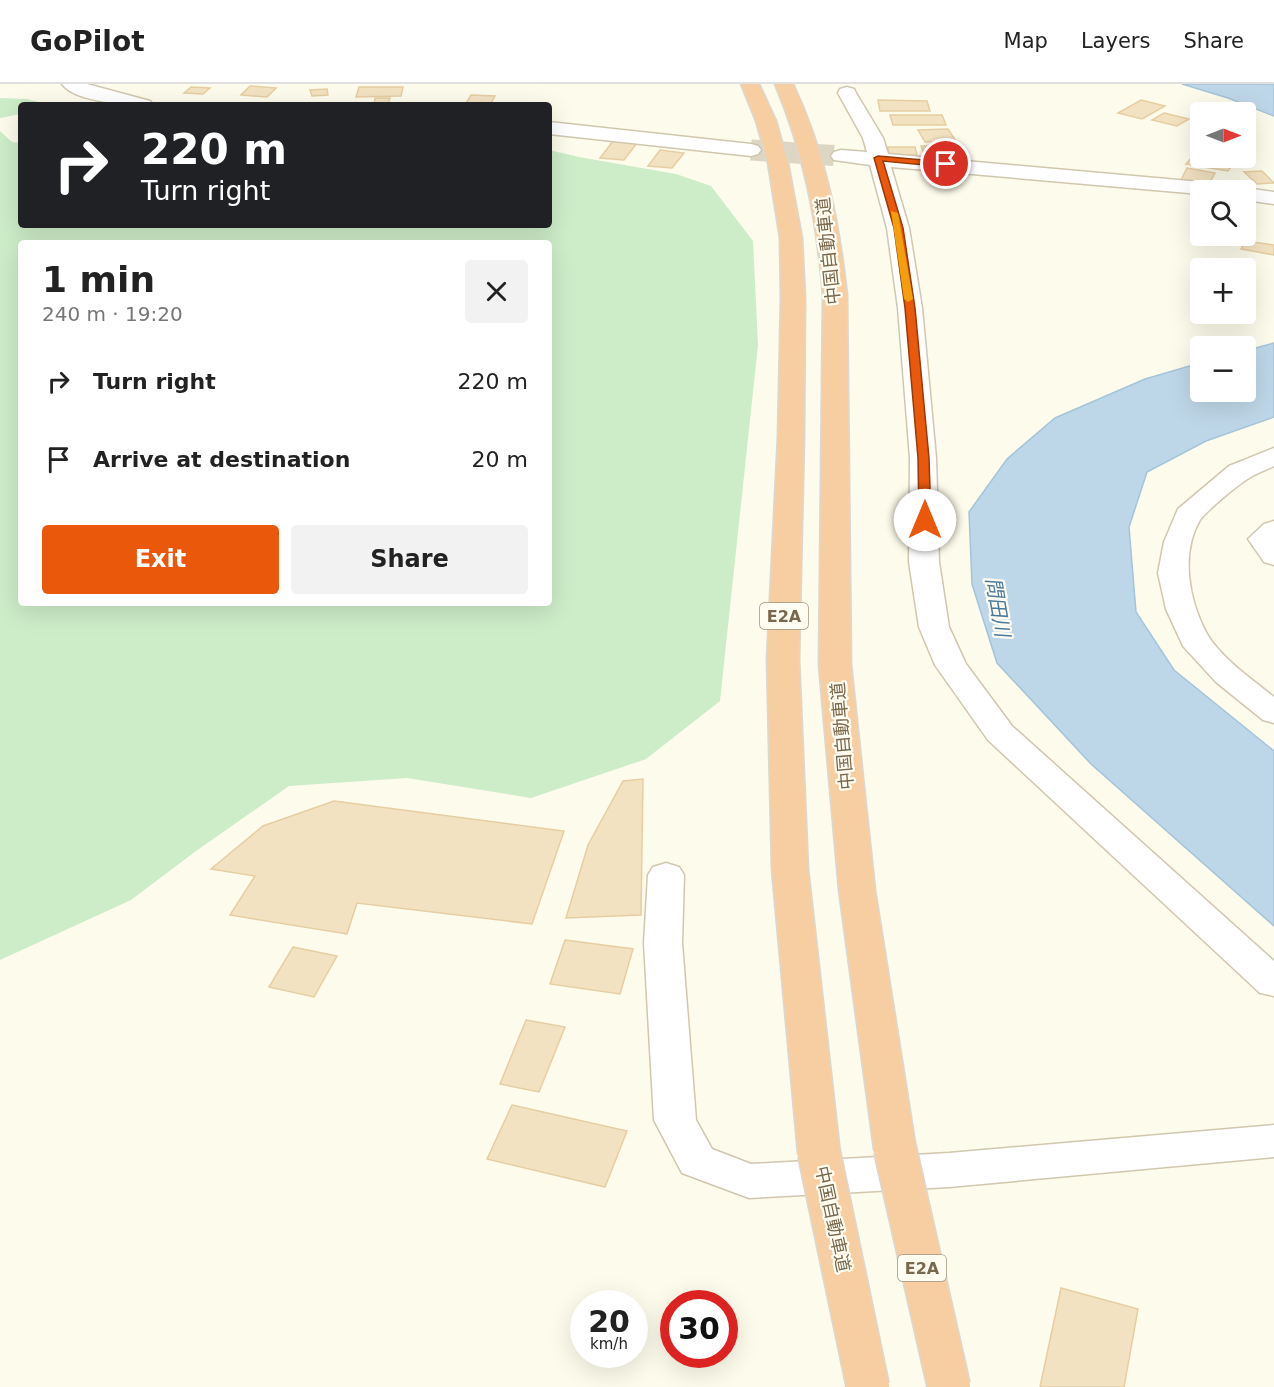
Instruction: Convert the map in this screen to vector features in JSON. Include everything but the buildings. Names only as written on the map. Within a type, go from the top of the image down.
[{"type":"highway","name":"中国自動車道","points":[[750,84],[766,122],[778,163],[791,238],[793,297],[783,659],[790,869],[819,1153],[868,1387]]},
{"type":"highway","name":"中国自動車道","points":[[784,84],[814,159],[829,234],[835,295],[835,665],[857,890],[895,1149],[949,1387]]},
{"type":"street","points":[[71,84],[92,93],[130,102]]},
{"type":"street","points":[[847,93],[873,138],[898,228],[910,308],[923,458],[924,562],[934,627],[951,665],[1000,733],[1274,983]]},
{"type":"street","points":[[552,128],[751,150]]},
{"type":"street","points":[[841,156],[1190,187]]},
{"type":"street","points":[[1256,196],[1274,198]]},
{"type":"street","points":[[1274,456],[1239,472],[1188,514],[1178,542],[1173,573],[1181,609],[1194,639],[1227,675],[1274,713]]},
{"type":"street","points":[[1274,530],[1262,539],[1274,556]]},
{"type":"street","points":[[666,875],[663,943],[675,1120],[697,1161],[749,1180],[949,1170],[1274,1141]]},
{"type":"green space","points":[[0,98],[39,102],[18,102],[18,115],[0,118]]},
{"type":"green space","points":[[0,131],[12,142],[18,143],[18,228],[552,228],[552,151],[676,174],[711,186],[753,241],[758,345],[720,701],[646,759],[531,798],[407,778],[289,786],[131,900],[0,960]]},
{"type":"water","points":[[1182,84],[1274,84],[1274,116],[1256,109],[1256,102],[1238,102]]},
{"type":"water","name":"問田川","points":[[1274,343],[1274,417],[1206,441],[1147,472],[1129,527],[1136,612],[1174,670],[1274,751],[1274,926],[1091,764],[997,663],[972,584],[969,512],[1007,459],[1055,418],[1145,379],[1190,366],[1190,402],[1256,402],[1256,348]]},
{"type":"tunnel","points":[[751,150],[841,156]]},
{"type":"slow traffic","points":[[894,213],[908,299]]},
{"type":"route","points":[[925,520],[923,458],[910,308],[898,228],[878,158],[946,164]]}]
